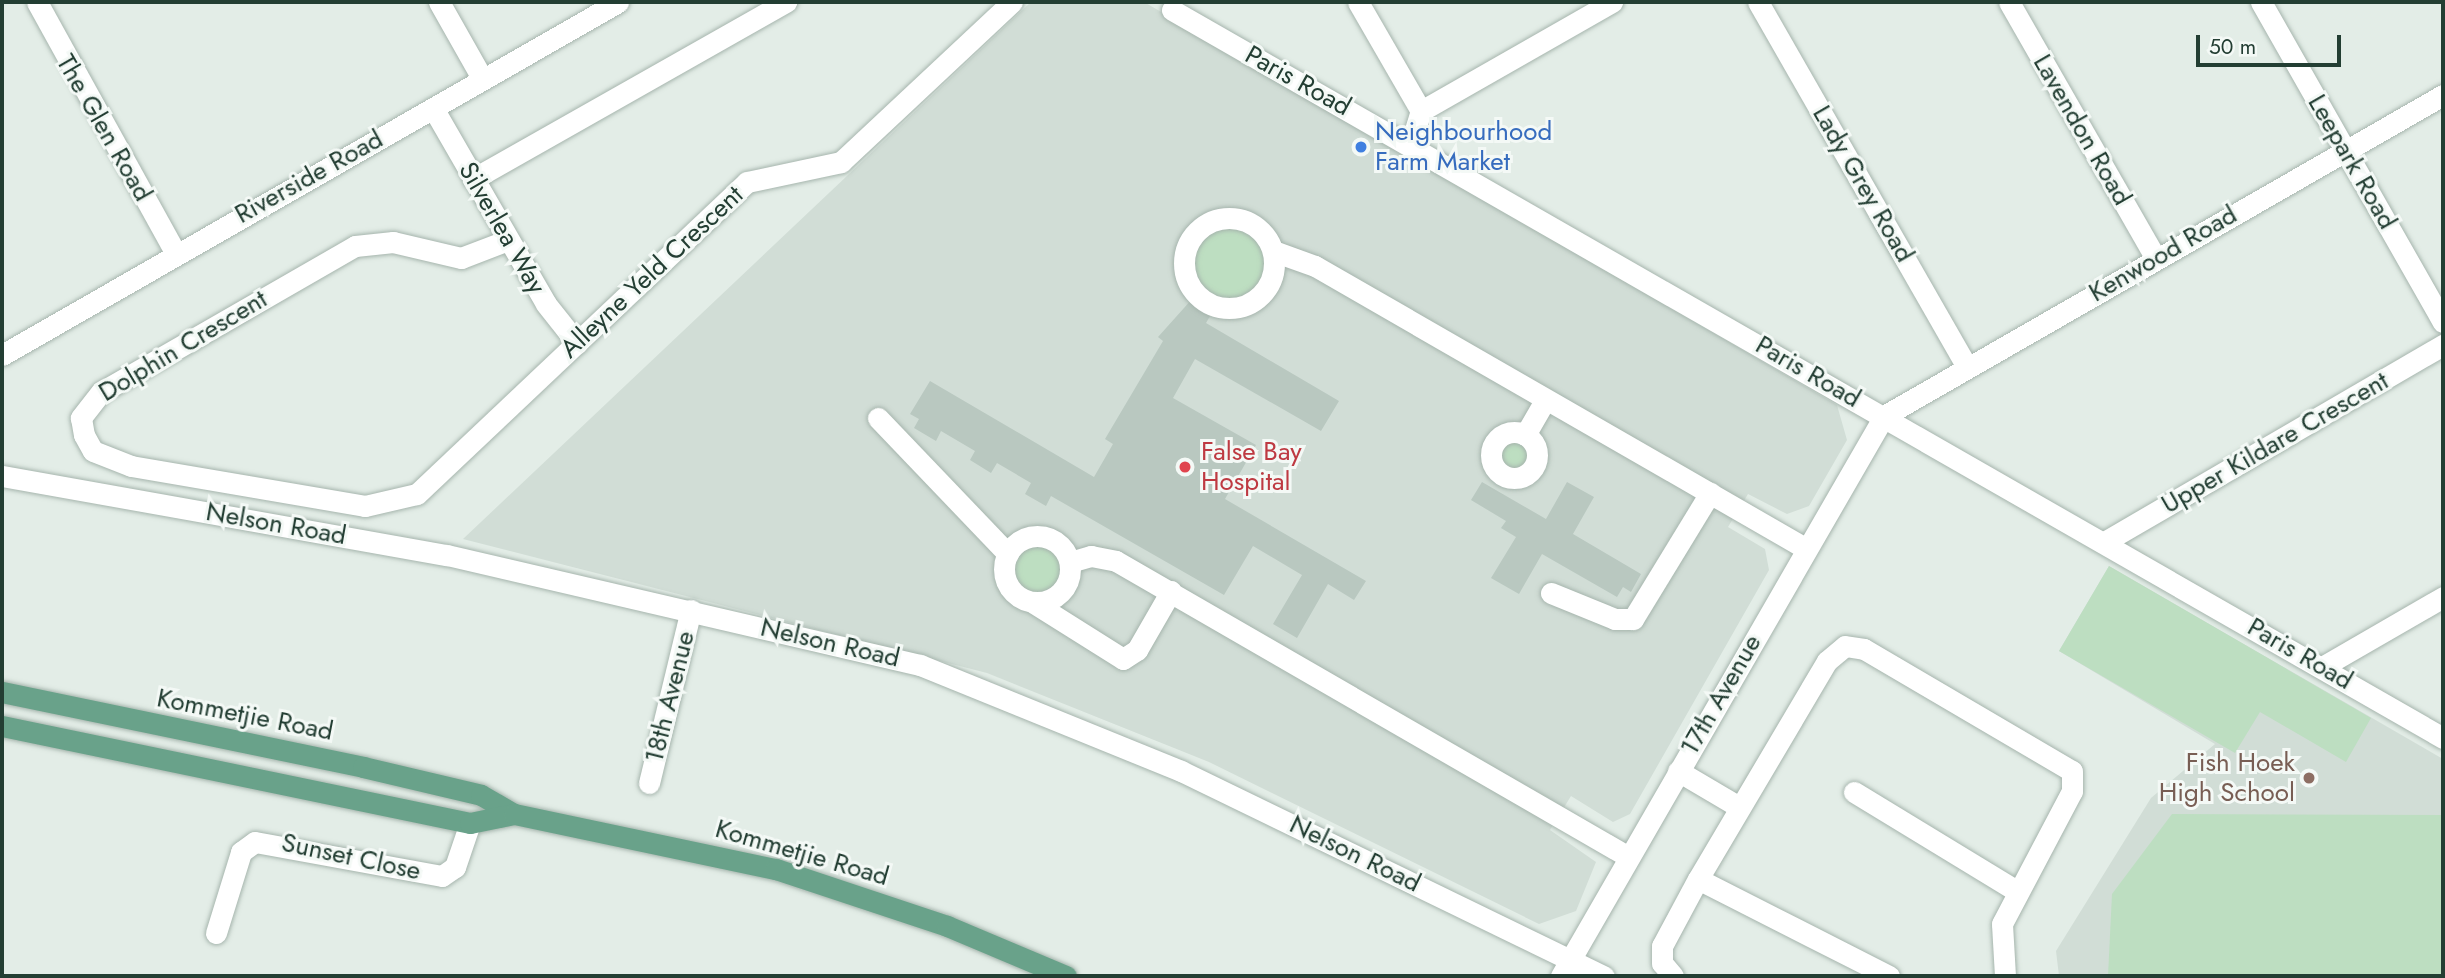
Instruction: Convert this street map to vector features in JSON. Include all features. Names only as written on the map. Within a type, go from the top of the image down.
[{"type":"main road","name":"Kommetjie Road","points":[[2,692],[363,766],[481,795],[514,814],[776,869],[947,926],[1066,976]]},
{"type":"main road","name":"Kommetjie Road","points":[[2,726],[470,822],[514,814]]},
{"type":"street","name":"The Glen Road","points":[[37,2],[175,252]]},
{"type":"street","points":[[439,2],[482,78]]},
{"type":"street","name":"Riverside Road","points":[[2,355],[175,252],[618,2]]},
{"type":"street","points":[[473,179],[786,2]]},
{"type":"street","name":"Alleyne Yeld Crescent","points":[[365,506],[417,494],[747,182],[841,162],[1012,2]]},
{"type":"street","points":[[1358,2],[1421,111]]},
{"type":"street","name":"Lady Grey Road","points":[[1758,2],[1967,367]]},
{"type":"street","name":"Lavendon Road","points":[[2008,2],[2155,257]]},
{"type":"street","name":"Leepark Road","points":[[2261,2],[2443,321]]},
{"type":"street","points":[[1411,143],[1421,111],[1599,5]]},
{"type":"street","name":"Paris Road","points":[[1172,10],[1411,143],[2106,541],[2443,738]]},
{"type":"street","name":"Kenwood Road","points":[[1884,416],[2155,257],[2443,95]]},
{"type":"street","name":"Silverlea Way","points":[[433,108],[508,240],[577,342]]},
{"type":"street","points":[[1276,252],[1275,273],[1261,297],[1238,309],[1192,289],[1180,265],[1201,225],[1223,217],[1258,230],[1276,252],[1315,266],[1545,401],[1805,548]]},
{"type":"street","name":"Dolphin Crescent","points":[[365,506],[110,463],[93,452],[81,418],[102,391],[355,246],[393,242],[461,258],[508,240]]},
{"type":"street","name":"Upper Kildare Crescent","points":[[2106,541],[2443,345]]},
{"type":"street","points":[[1525,435],[1545,401]]},
{"type":"street","name":"17th Avenue","points":[[1566,967],[1627,856],[1884,416]]},
{"type":"street","points":[[878,418],[1008,554],[1008,586],[1123,659],[1138,650],[1171,591]]},
{"type":"street","name":"Nelson Road","points":[[2,476],[447,555],[691,610],[947,675],[1154,758],[1566,967],[1604,976]]},
{"type":"street","points":[[1551,593],[1615,619],[1633,619],[1710,493]]},
{"type":"street","points":[[1008,554],[1022,540],[1042,537],[1060,545],[1070,562],[1063,592],[1034,603]]},
{"type":"street","points":[[1070,562],[1107,558],[1171,591],[1627,856]]},
{"type":"street","points":[[2322,667],[2443,597]]},
{"type":"street","name":"18th Avenue","points":[[649,783],[691,610]]},
{"type":"street","points":[[1673,976],[1662,963],[1662,946],[1698,879],[1834,651],[1858,647],[2072,771],[2071,791],[2017,891],[2000,938],[2005,976]]},
{"type":"street","points":[[1678,771],[1739,807]]},
{"type":"street","points":[[1854,792],[2017,891]]},
{"type":"street","name":"Sunset Close","points":[[216,933],[241,852],[255,842],[442,876],[455,867],[470,822]]},
{"type":"street","points":[[1698,879],[1889,976]]},
{"type":"shaded area","name":"False Bay Hospital","points":[[1031,2],[1144,2],[1837,405],[1847,440],[1809,506],[1787,514],[1748,494],[1728,527],[1765,549],[1769,570],[1630,814],[1613,822],[1571,796],[1550,830],[1596,862],[1576,911],[1539,924],[1209,762],[987,673],[463,539]]},
{"type":"shaded area","name":"Fish Hoek High School","points":[[2109,566],[2443,759],[2443,976],[2059,976],[2056,951],[2151,798],[2215,744],[2059,651]]},
{"type":"green space","points":[[1220,218],[1238,218],[1254,225],[1267,238],[1274,254],[1274,272],[1267,288],[1254,301],[1238,308],[1220,308],[1204,301],[1191,288],[1184,272],[1184,254],[1191,238],[1204,225]]},
{"type":"green space","points":[[1514,432],[1530,439],[1537,455],[1530,471],[1514,478],[1498,471],[1491,455],[1498,439]]},
{"type":"green space","points":[[1043,536],[1061,545],[1068,556],[1068,582],[1061,593],[1050,600],[1031,602],[1013,593],[1006,582],[1004,563],[1013,545],[1024,538]]},
{"type":"green space","points":[[2109,566],[2371,718],[2346,762],[2260,712],[2235,753],[2059,651]]},
{"type":"green space","points":[[2172,814],[2443,815],[2443,976],[2108,976],[2112,894]]},
{"type":"building","name":"False Bay Hospital","points":[[1201,289],[1220,299],[1206,323],[1339,401],[1321,431],[1195,359],[1173,398],[1256,445],[1225,499],[1366,581],[1354,600],[1328,584],[1297,638],[1273,624],[1302,575],[1253,546],[1224,595],[1051,496],[1046,506],[1025,494],[1031,483],[997,463],[991,473],[970,460],[975,451],[941,431],[936,441],[914,428],[919,419],[910,414],[930,381],[1094,477],[1113,444],[1105,439],[1163,341],[1158,337]]},
{"type":"building","points":[[1482,482],[1546,519],[1567,482],[1594,497],[1573,534],[1641,574],[1631,592],[1623,587],[1617,597],[1542,554],[1519,594],[1491,578],[1516,537],[1501,528],[1506,521],[1471,500]]},
{"type":"place","name":"Neighbourhood Farm Market","points":[[1361,147]]},
{"type":"place","name":"False Bay Hospital","points":[[1185,467]]},
{"type":"place","name":"Fish Hoek High School","points":[[2309,778]]}]
